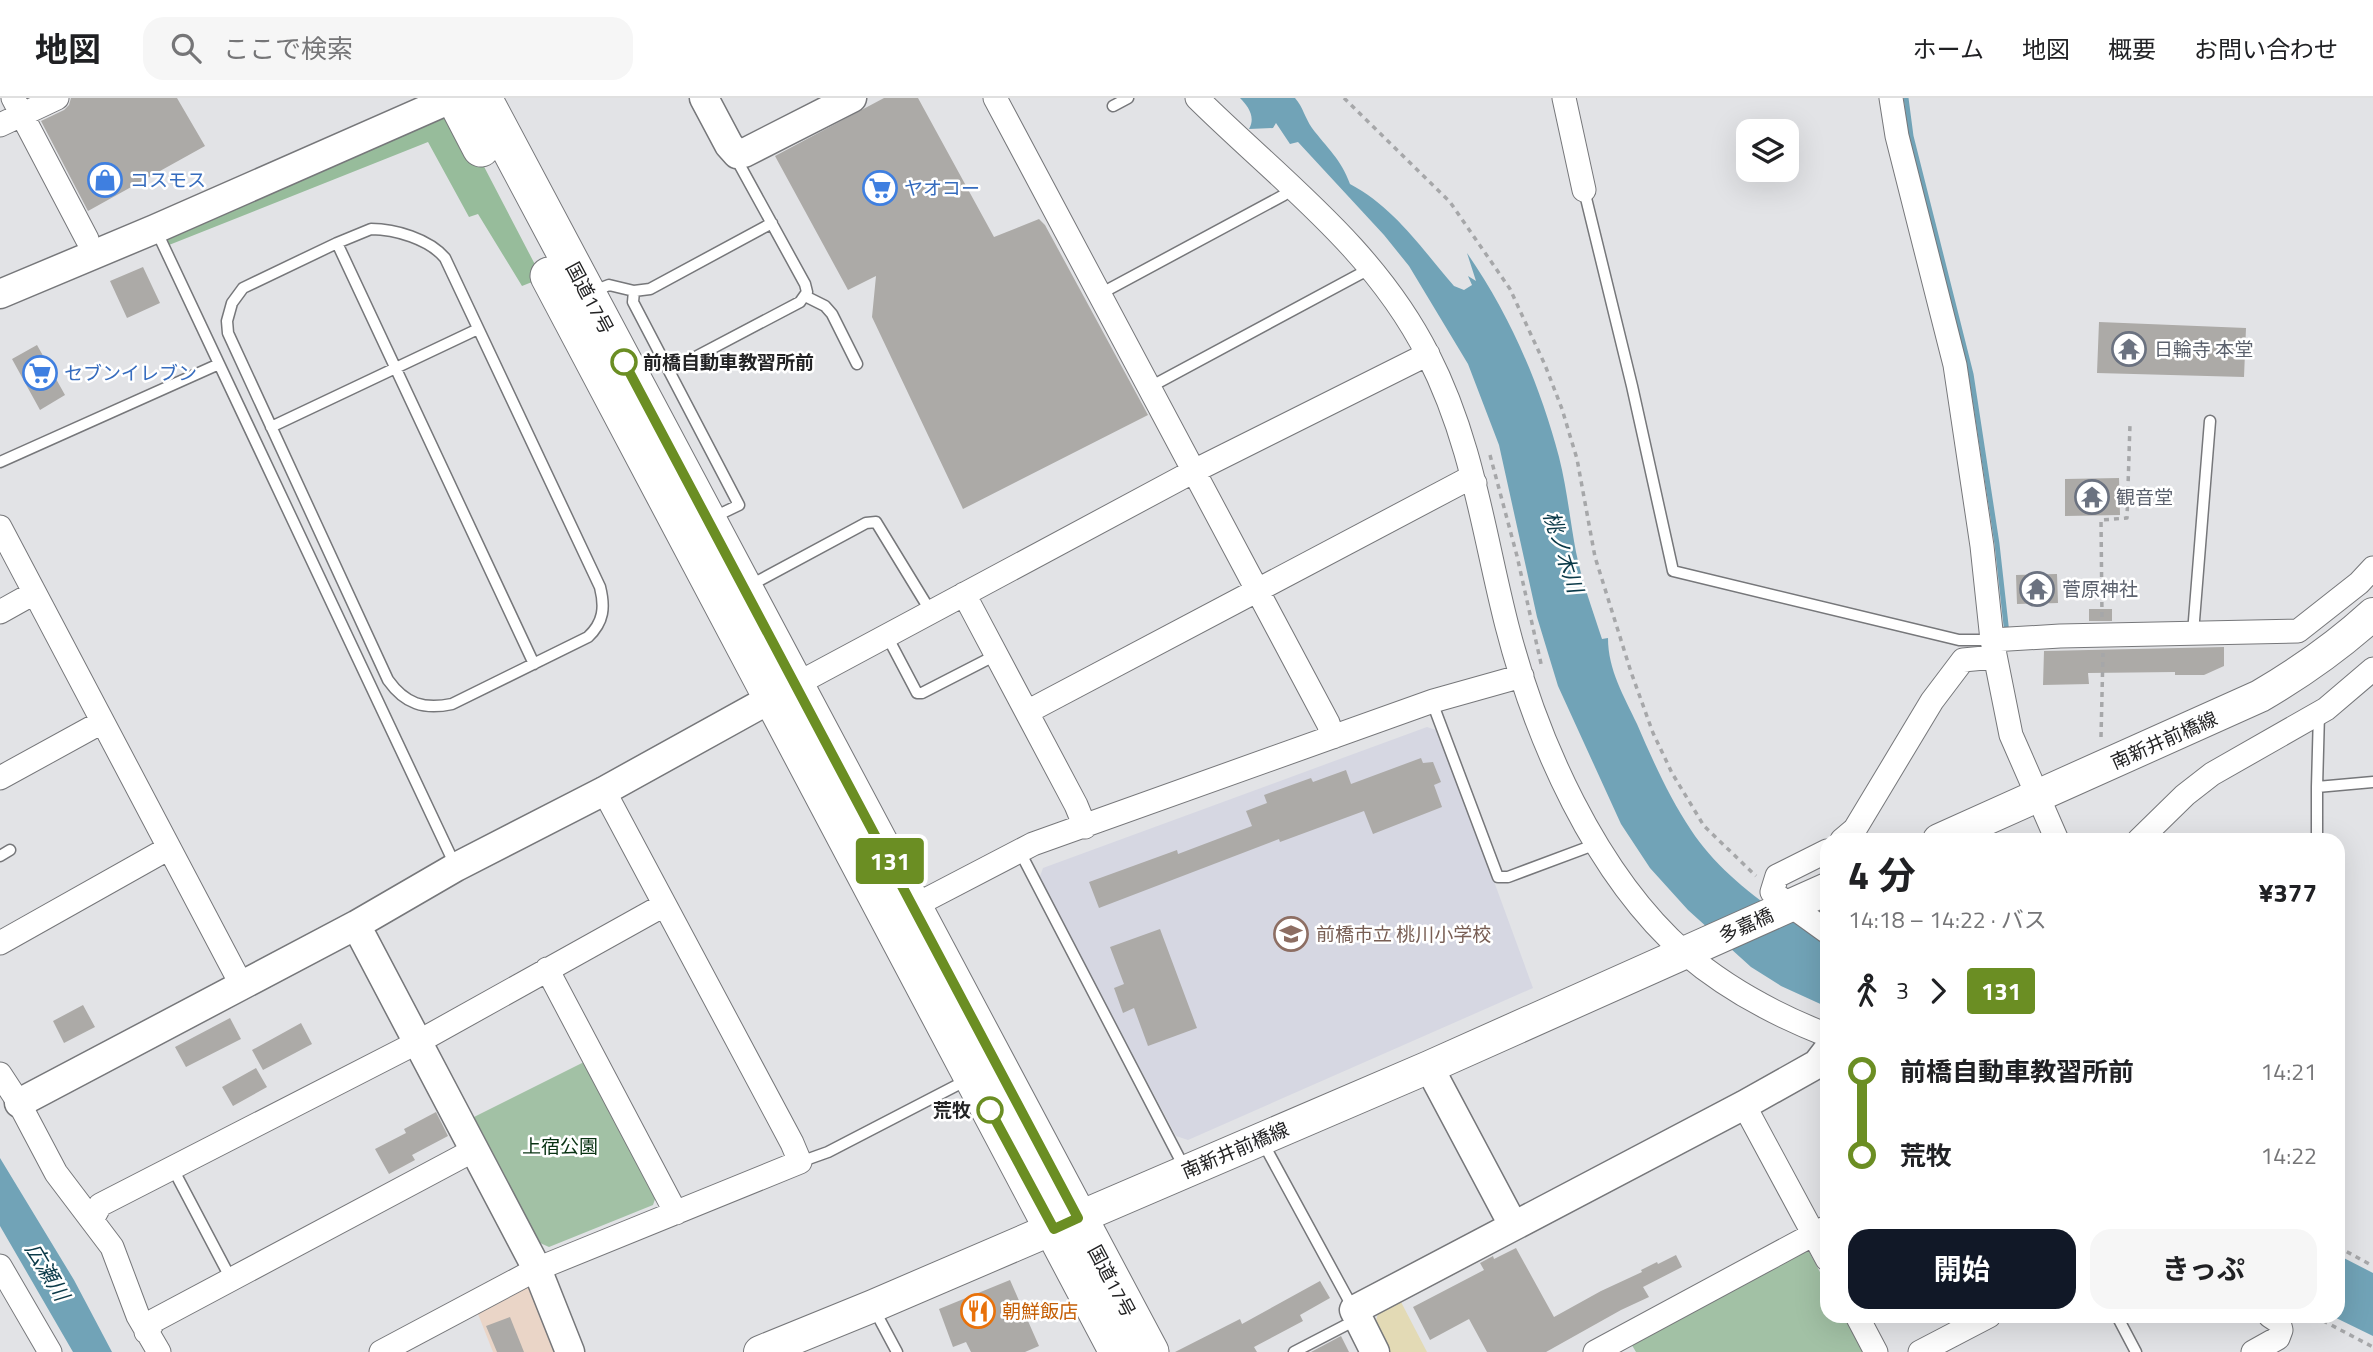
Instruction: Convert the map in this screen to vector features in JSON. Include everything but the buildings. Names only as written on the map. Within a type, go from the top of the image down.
[{"type":"highway","name":"国道17号","points":[[453,98],[784,691],[914,905],[1066,1224],[1118,1352]]},
{"type":"highway","name":"国道17号","points":[[483,98],[744,588],[784,691],[973,1078],[1150,1352]]},
{"type":"main road","name":"南新井前橋線","points":[[1955,833],[2260,696],[2305,669],[2373,614]]},
{"type":"main road","points":[[1782,902],[1820,891]]},
{"type":"main road","name":"多嘉橋","points":[[1697,947],[1782,902]]},
{"type":"main road","name":"南新井前橋線","points":[[760,1352],[1066,1224],[1429,1067],[1697,947]]},
{"type":"street","points":[[0,125],[17,106],[57,98]]},
{"type":"street","points":[[0,294],[453,98]]},
{"type":"street","points":[[0,275],[298,150],[427,104],[453,98]]},
{"type":"street","points":[[704,98],[729,145],[737,153],[744,153],[852,98]]},
{"type":"street","points":[[995,98],[1328,723],[1333,737]]},
{"type":"street","points":[[1197,98],[1337,230],[1372,270],[1406,317],[1428,354],[1461,434],[1475,482],[1507,625],[1533,674],[1557,767],[1598,846],[1637,901],[1697,947],[1736,990],[1780,1015],[1820,1032]]},
{"type":"street","points":[[1564,98],[1584,190]]},
{"type":"street","points":[[1891,98],[1897,136],[1955,365],[1982,546],[1993,649],[2011,735],[2054,833]]},
{"type":"street","points":[[17,106],[87,239]]},
{"type":"street","points":[[10,1106],[356,925],[456,867],[604,791],[1194,471],[1428,354]]},
{"type":"street","points":[[1027,712],[1464,481],[1475,482]]},
{"type":"street","points":[[0,527],[241,984]]},
{"type":"street","points":[[1850,833],[1932,701],[1963,660],[1993,649],[2102,635],[2298,631],[2359,583],[2373,568]]},
{"type":"street","points":[[0,612],[34,593]]},
{"type":"street","points":[[964,594],[1085,827]]},
{"type":"street","points":[[2146,833],[2185,795],[2212,774],[2319,713],[2373,669]]},
{"type":"street","points":[[914,905],[1019,850],[1432,702],[1533,674]]},
{"type":"street","points":[[0,778],[102,722]]},
{"type":"street","points":[[381,1352],[537,1269],[800,1162],[604,791]]},
{"type":"street","points":[[0,943],[169,848]]},
{"type":"street","points":[[1820,854],[1777,876],[1782,902],[1820,927]]},
{"type":"street","points":[[92,1220],[100,1205],[418,1042],[664,905]]},
{"type":"street","points":[[356,925],[537,1269],[570,1352]]},
{"type":"street","points":[[547,969],[676,1213]]},
{"type":"street","points":[[1375,1352],[1354,1310],[1744,1105],[1820,1059]]},
{"type":"street","points":[[1429,1067],[1513,1225]]},
{"type":"street","points":[[0,1074],[10,1106],[112,1247],[146,1332],[159,1352]]},
{"type":"street","points":[[1744,1105],[1820,1229]]},
{"type":"street","points":[[146,1332],[155,1320],[474,1150]]},
{"type":"street","points":[[1595,1352],[1820,1232]]},
{"type":"street","points":[[0,1266],[50,1352]]},
{"type":"street","points":[[1861,1323],[1877,1352]]},
{"type":"street","points":[[1920,1352],[1976,1323]]},
{"type":"street","points":[[2253,1352],[2278,1338],[2281,1330],[2279,1323]]},
{"type":"lane","points":[[1113,106],[1128,98]]},
{"type":"lane","points":[[669,371],[800,302],[805,296],[805,284],[738,162],[737,153]]},
{"type":"lane","points":[[1100,294],[1284,195],[1290,189],[1296,190]]},
{"type":"lane","points":[[1584,190],[1632,386],[1673,571],[1993,649]]},
{"type":"lane","points":[[588,294],[608,285],[634,291],[650,289],[772,223]]},
{"type":"lane","points":[[155,229],[456,867]]},
{"type":"lane","points":[[384,229],[420,240],[439,250],[452,270],[478,329],[600,587],[604,606],[599,623],[588,637],[452,704],[422,707],[397,692],[388,680],[230,340],[228,321],[232,303],[243,288],[252,282],[363,230],[384,229]]},
{"type":"lane","points":[[337,243],[534,664]]},
{"type":"lane","points":[[1150,387],[1372,270]]},
{"type":"lane","points":[[634,291],[633,302],[739,505],[708,520]]},
{"type":"lane","points":[[805,296],[825,306],[832,314],[857,364]]},
{"type":"lane","points":[[271,428],[478,329]]},
{"type":"lane","points":[[0,462],[219,364]]},
{"type":"lane","points":[[2193,633],[2210,421]]},
{"type":"lane","points":[[744,588],[866,523],[876,522],[931,612]]},
{"type":"lane","points":[[887,636],[917,693],[922,693],[996,655]]},
{"type":"lane","points":[[1432,702],[1498,877],[1508,877],[1591,846],[1598,846]]},
{"type":"lane","points":[[2317,833],[2319,713]]},
{"type":"lane","points":[[2317,787],[2373,782]]},
{"type":"lane","points":[[1019,850],[1186,1171]]},
{"type":"lane","points":[[800,1162],[828,1152],[973,1078]]},
{"type":"lane","points":[[1261,1138],[1354,1310],[1348,1324],[1294,1352]]},
{"type":"lane","points":[[172,1167],[232,1279]]},
{"type":"lane","points":[[873,1306],[897,1352]]},
{"type":"lane","points":[[2121,1323],[2136,1352]]},
{"type":"path","points":[[1344,98],[1450,202],[1510,289],[1562,409],[1577,459],[1595,557],[1653,733],[1672,773],[1704,826],[1782,902]]},
{"type":"path","points":[[2102,737],[2101,520],[2127,518],[2130,424]]},
{"type":"path","points":[[1486,443],[1517,556],[1533,674]]},
{"type":"path","points":[[2345,1251],[2373,1266]]},
{"type":"path","points":[[2327,1323],[2373,1347]]},
{"type":"shaded area","name":"前橋市立 桃川小学校","points":[[1427,727],[1439,731],[1533,988],[1188,1140],[1176,1136],[1039,879],[1043,868]]},
{"type":"shaded area","points":[[524,1286],[533,1289],[558,1352],[493,1352],[476,1309]]},
{"type":"green space","points":[[453,107],[542,278],[522,286],[478,214],[469,217],[428,142],[169,245],[167,238]]},
{"type":"green space","name":"上宿公園","points":[[586,1061],[656,1196],[653,1205],[549,1247],[540,1243],[474,1117]]},
{"type":"green space","points":[[1807,1248],[1820,1272],[1820,1323],[1848,1323],[1863,1352],[1636,1352],[1630,1342]]},
{"type":"sand","points":[[1401,1302],[1427,1352],[1389,1352],[1375,1325],[1378,1313]]},
{"type":"water","name":"桃ノ木川","points":[[1240,98],[1295,98],[1312,128],[1338,161],[1350,184],[1394,217],[1454,286],[1464,290],[1472,285],[1468,276],[1476,281],[1467,253],[1483,277],[1522,351],[1543,403],[1559,457],[1581,574],[1602,639],[1608,638],[1611,661],[1618,682],[1655,765],[1691,830],[1718,863],[1752,894],[1820,937],[1820,1004],[1781,986],[1751,967],[1688,910],[1650,868],[1621,824],[1558,686],[1537,617],[1499,445],[1468,364],[1409,266],[1384,235],[1298,142],[1290,144],[1276,123],[1273,128],[1249,129],[1251,116]]},
{"type":"water","name":"広瀬川","points":[[0,1158],[74,1280],[112,1352],[73,1352],[0,1226]]},
{"type":"water","points":[[2345,1259],[2373,1273],[2373,1336],[2345,1322]]},
{"type":"waterway","points":[[1906,98],[1911,136],[1971,374],[1997,544],[2007,634]]},
{"type":"bus line","name":"131","points":[[624,362],[1078,1218],[1054,1229],[990,1110]]},
{"type":"place","name":"コスモス","points":[[105,180]]},
{"type":"place","name":"ヤオコー","points":[[880,188]]},
{"type":"place","name":"日輪寺 本堂","points":[[2129,349]]},
{"type":"place","name":"前橋自動車教習所前","points":[[624,362]]},
{"type":"place","name":"セブンイレブン","points":[[40,373]]},
{"type":"place","name":"観音堂","points":[[2092,497]]},
{"type":"place","name":"菅原神社","points":[[2037,589]]},
{"type":"place","name":"前橋市立 桃川小学校","points":[[1291,934]]},
{"type":"place","name":"荒牧","points":[[990,1110]]},
{"type":"place","name":"朝鮮飯店","points":[[978,1311]]}]
